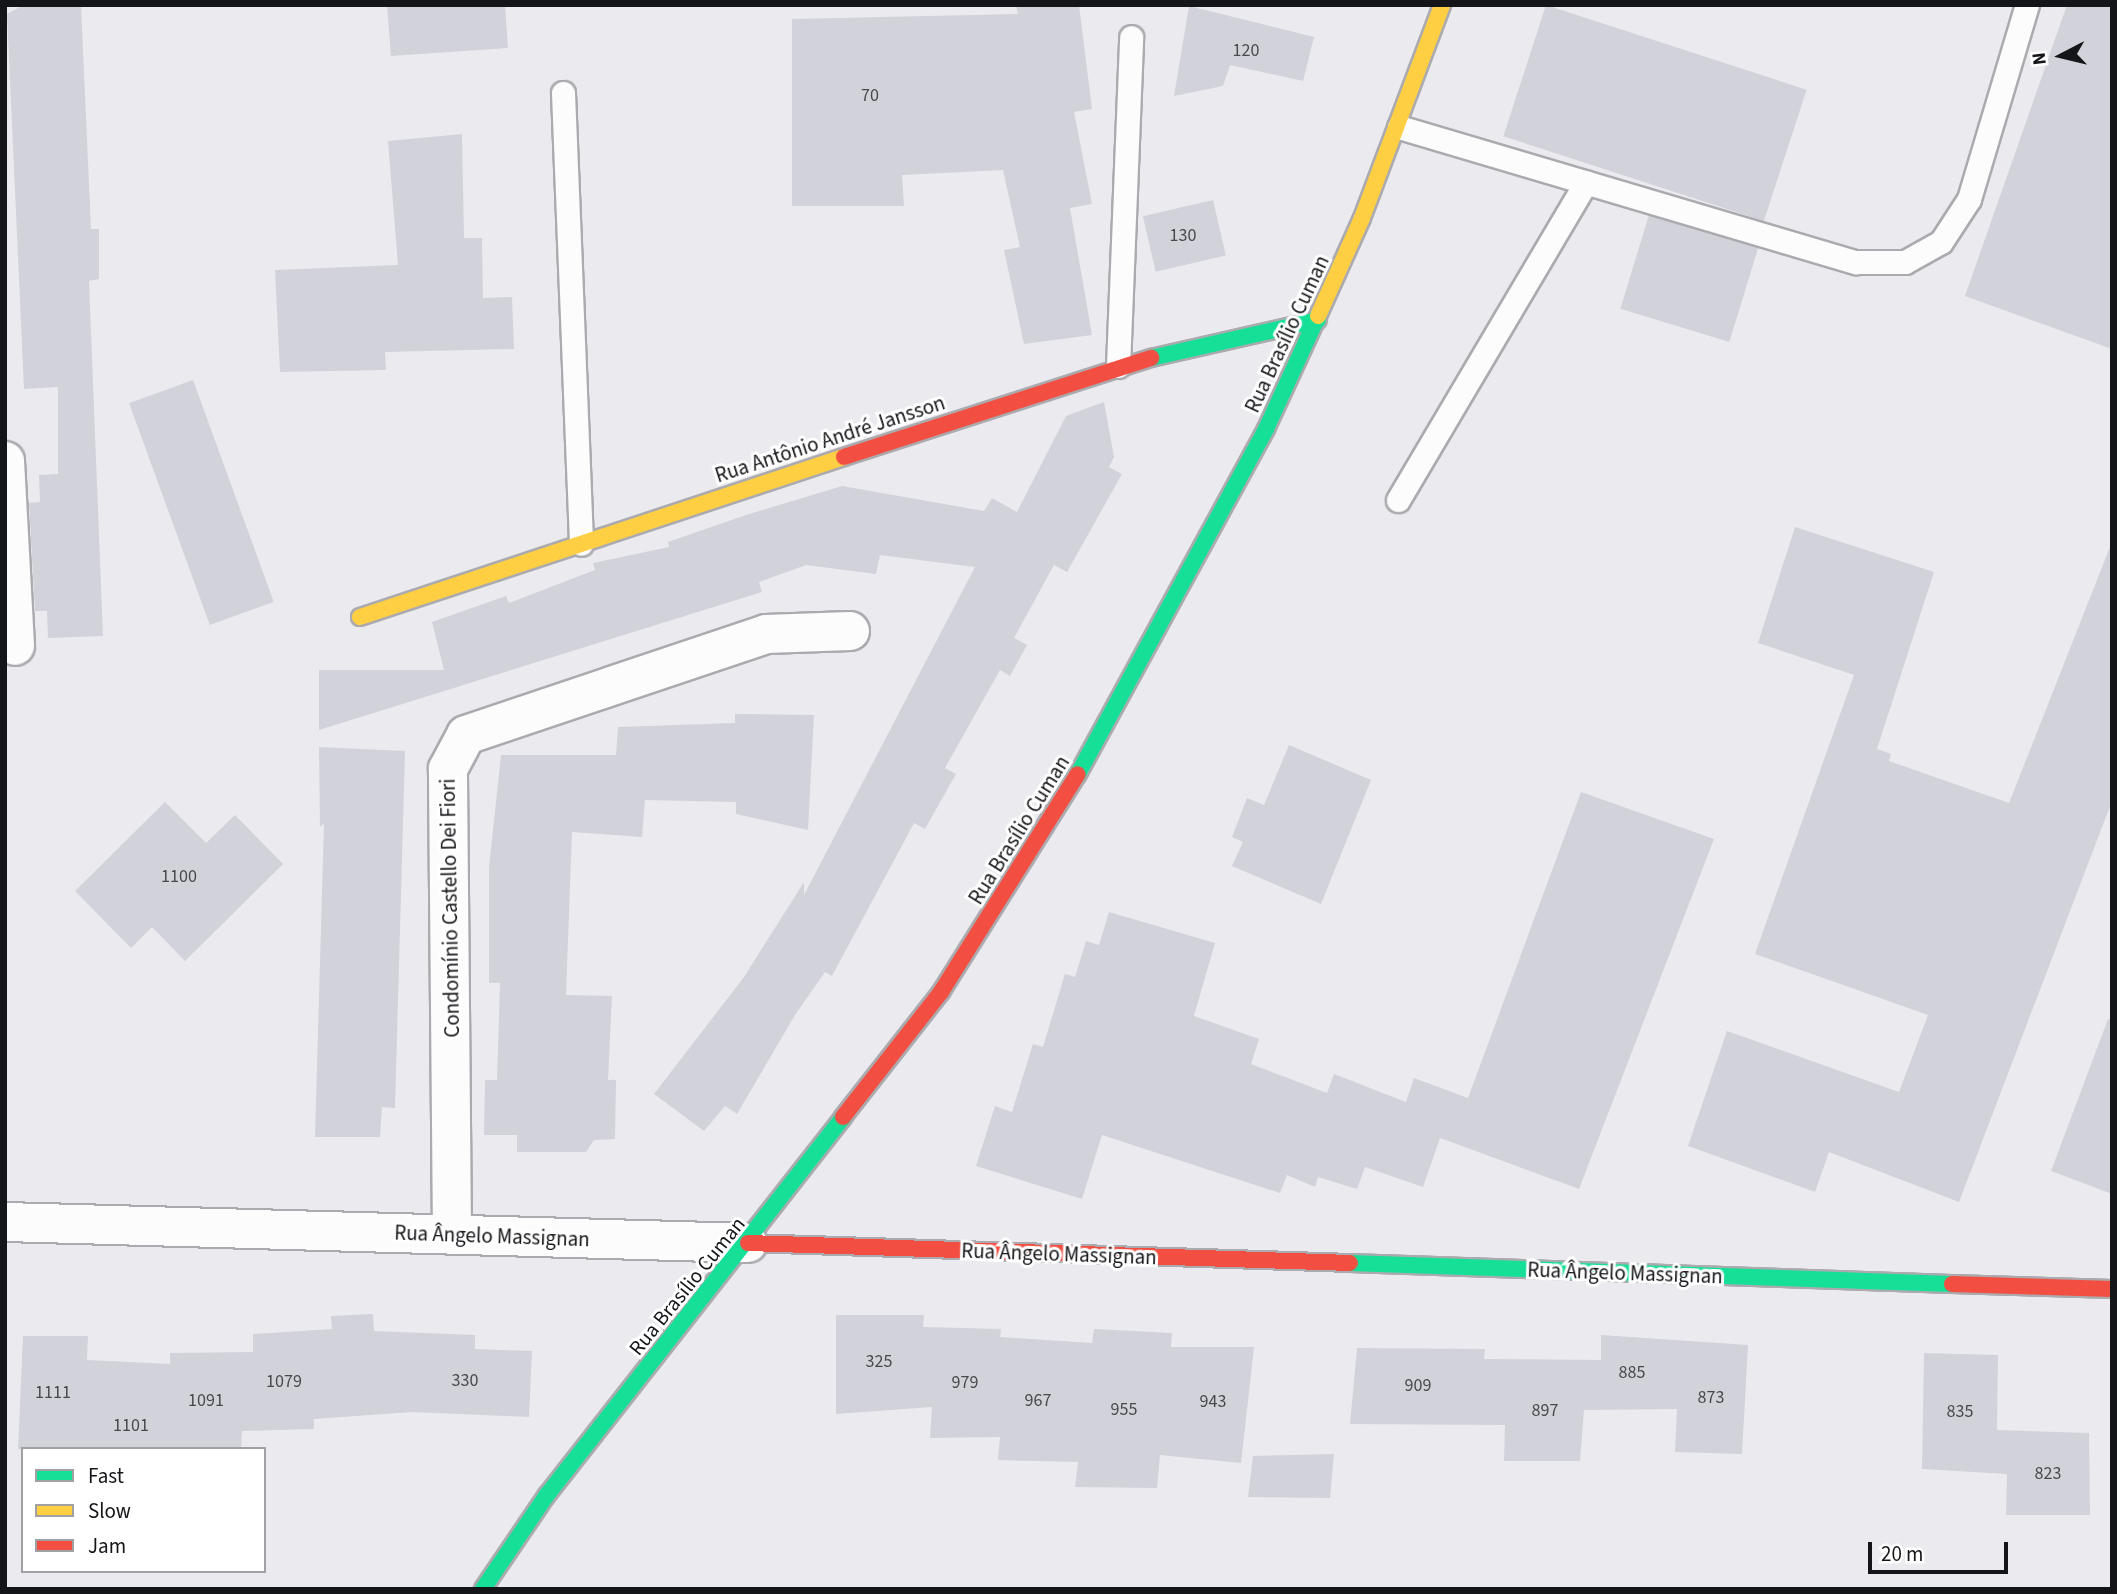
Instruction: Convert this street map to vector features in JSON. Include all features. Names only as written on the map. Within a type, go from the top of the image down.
[{"type":"street","name":"Rua Brasílio Cuman","points":[[483,1589],[547,1495],[748,1243],[941,992],[1026,861],[1213,536],[1318,320],[1399,127],[1442,5]]},
{"type":"street","name":"Rua Antônio André Jansson","points":[[360,617],[1118,366],[1318,320]]},
{"type":"street","points":[[5,461],[15,646]]},
{"type":"street","name":"Condomínio Castello Dei Fiori","points":[[452,1235],[448,769],[466,735],[766,634],[850,631]]},
{"type":"street","name":"Rua Ângelo Massignan","points":[[5,1222],[748,1243],[2112,1289]]},
{"type":"lane","points":[[1399,127],[1856,262],[1905,262],[1941,242],[1969,198],[2027,5]]},
{"type":"lane","points":[[1118,366],[1131,37]]},
{"type":"lane","points":[[563,93],[581,544]]},
{"type":"lane","points":[[1398,500],[1586,182]]},
{"type":"building","points":[[24,5],[81,5],[91,229],[99,229],[99,279],[89,281],[103,636],[48,638],[47,611],[35,611],[29,503],[40,502],[39,475],[58,474],[58,387],[24,389],[7,14]]},
{"type":"building","points":[[387,5],[505,5],[508,48],[391,56]]},
{"type":"building","points":[[1016,5],[1079,5],[1092,109],[1074,112],[1092,204],[1070,208],[1092,335],[1024,344],[1004,250],[1020,247],[1003,170],[902,175],[904,206],[792,206],[792,19],[1018,14]]},
{"type":"building","points":[[1546,5],[1807,90],[1764,221],[1503,136]]},
{"type":"building","points":[[2067,5],[2112,5],[2112,349],[1965,296]]},
{"type":"building","points":[[1189,6],[1314,37],[1303,81],[1230,65],[1223,86],[1174,96]]},
{"type":"building","points":[[462,134],[464,238],[482,238],[483,298],[512,297],[514,349],[385,352],[386,370],[280,372],[275,270],[398,265],[388,141]]},
{"type":"building","points":[[1213,200],[1226,256],[1156,272],[1143,216]]},
{"type":"building","points":[[1649,215],[1758,248],[1729,342],[1620,309]]},
{"type":"building","points":[[193,380],[274,602],[210,625],[129,403]]},
{"type":"building","points":[[1104,402],[1114,457],[1109,467],[1122,474],[1067,572],[1054,565],[1014,638],[1027,645],[1010,676],[1000,670],[945,768],[956,774],[925,829],[914,823],[832,976],[825,972],[795,1015],[737,1114],[725,1106],[704,1131],[654,1094],[744,977],[804,882],[804,895],[975,567],[880,555],[876,574],[806,565],[759,582],[762,592],[319,730],[319,670],[444,670],[432,622],[506,596],[509,603],[595,570],[593,563],[669,547],[668,542],[746,515],[842,486],[984,511],[992,498],[1017,512],[1066,416]]},
{"type":"building","points":[[1795,527],[1934,572],[1877,749],[1891,754],[1889,761],[2009,803],[2112,542],[2112,801],[1959,1202],[1829,1152],[1815,1192],[1688,1146],[1727,1031],[1899,1092],[1928,1015],[1755,954],[1854,675],[1758,643]]},
{"type":"building","points":[[735,714],[814,715],[808,830],[736,814],[736,802],[645,800],[642,837],[572,832],[566,995],[612,996],[608,1080],[616,1080],[615,1139],[594,1140],[586,1152],[517,1152],[517,1135],[484,1135],[485,1080],[497,1080],[500,983],[489,983],[489,867],[501,755],[616,755],[618,727],[735,723]]},
{"type":"building","points":[[1289,745],[1371,780],[1321,904],[1232,866],[1243,842],[1232,837],[1247,798],[1264,805]]},
{"type":"building","points":[[319,747],[405,751],[395,1108],[382,1107],[380,1137],[315,1137],[324,823],[320,827]]},
{"type":"building","points":[[1581,792],[1714,839],[1579,1189],[1440,1138],[1423,1187],[1365,1167],[1357,1189],[1318,1177],[1315,1187],[1287,1175],[1280,1193],[1102,1135],[1082,1199],[976,1166],[995,1106],[1012,1112],[1033,1044],[1043,1047],[1065,974],[1075,977],[1086,941],[1099,945],[1109,912],[1215,943],[1194,1016],[1259,1039],[1251,1064],[1327,1093],[1334,1074],[1406,1102],[1414,1078],[1468,1098]]},
{"type":"building","points":[[165,802],[206,843],[235,815],[283,864],[185,961],[152,927],[131,948],[75,891]]},
{"type":"building","points":[[2108,1019],[2112,1020],[2112,1194],[2051,1171]]},
{"type":"building","points":[[373,1314],[374,1331],[475,1335],[475,1349],[532,1351],[529,1417],[412,1412],[314,1419],[314,1429],[242,1431],[241,1447],[18,1449],[23,1336],[88,1336],[87,1360],[170,1364],[170,1353],[253,1352],[253,1334],[332,1329],[331,1316]]},
{"type":"building","points":[[836,1315],[924,1315],[923,1327],[1001,1329],[1000,1337],[1092,1343],[1094,1329],[1172,1333],[1171,1347],[1254,1347],[1241,1463],[1160,1455],[1157,1488],[1075,1487],[1078,1462],[998,1460],[1000,1437],[930,1438],[932,1407],[836,1414]]},
{"type":"building","points":[[1601,1335],[1748,1345],[1742,1454],[1675,1452],[1677,1409],[1584,1410],[1580,1461],[1504,1461],[1505,1425],[1350,1424],[1357,1348],[1485,1349],[1484,1359],[1601,1360]]},
{"type":"building","points":[[1924,1353],[1998,1355],[1997,1430],[2089,1433],[2090,1515],[2006,1515],[2007,1474],[1922,1469]]},
{"type":"building","points":[[1334,1454],[1330,1498],[1248,1497],[1253,1456]]},
{"type":"traffic: fast","points":[[1078,774],[1266,429],[1318,316]]},
{"type":"traffic: fast","points":[[1151,358],[1318,320]]},
{"type":"traffic: fast","points":[[483,1589],[547,1495],[843,1117]]},
{"type":"traffic: fast","points":[[1350,1263],[1952,1284]]},
{"type":"traffic: slow","points":[[1318,316],[1362,218],[1442,5]]},
{"type":"traffic: slow","points":[[360,617],[844,457]]},
{"type":"traffic: jam","points":[[844,457],[1151,358]]},
{"type":"traffic: jam","points":[[843,1117],[941,992],[1078,774]]},
{"type":"traffic: jam","points":[[748,1243],[1350,1263]]},
{"type":"traffic: jam","points":[[1952,1284],[2112,1289]]}]
